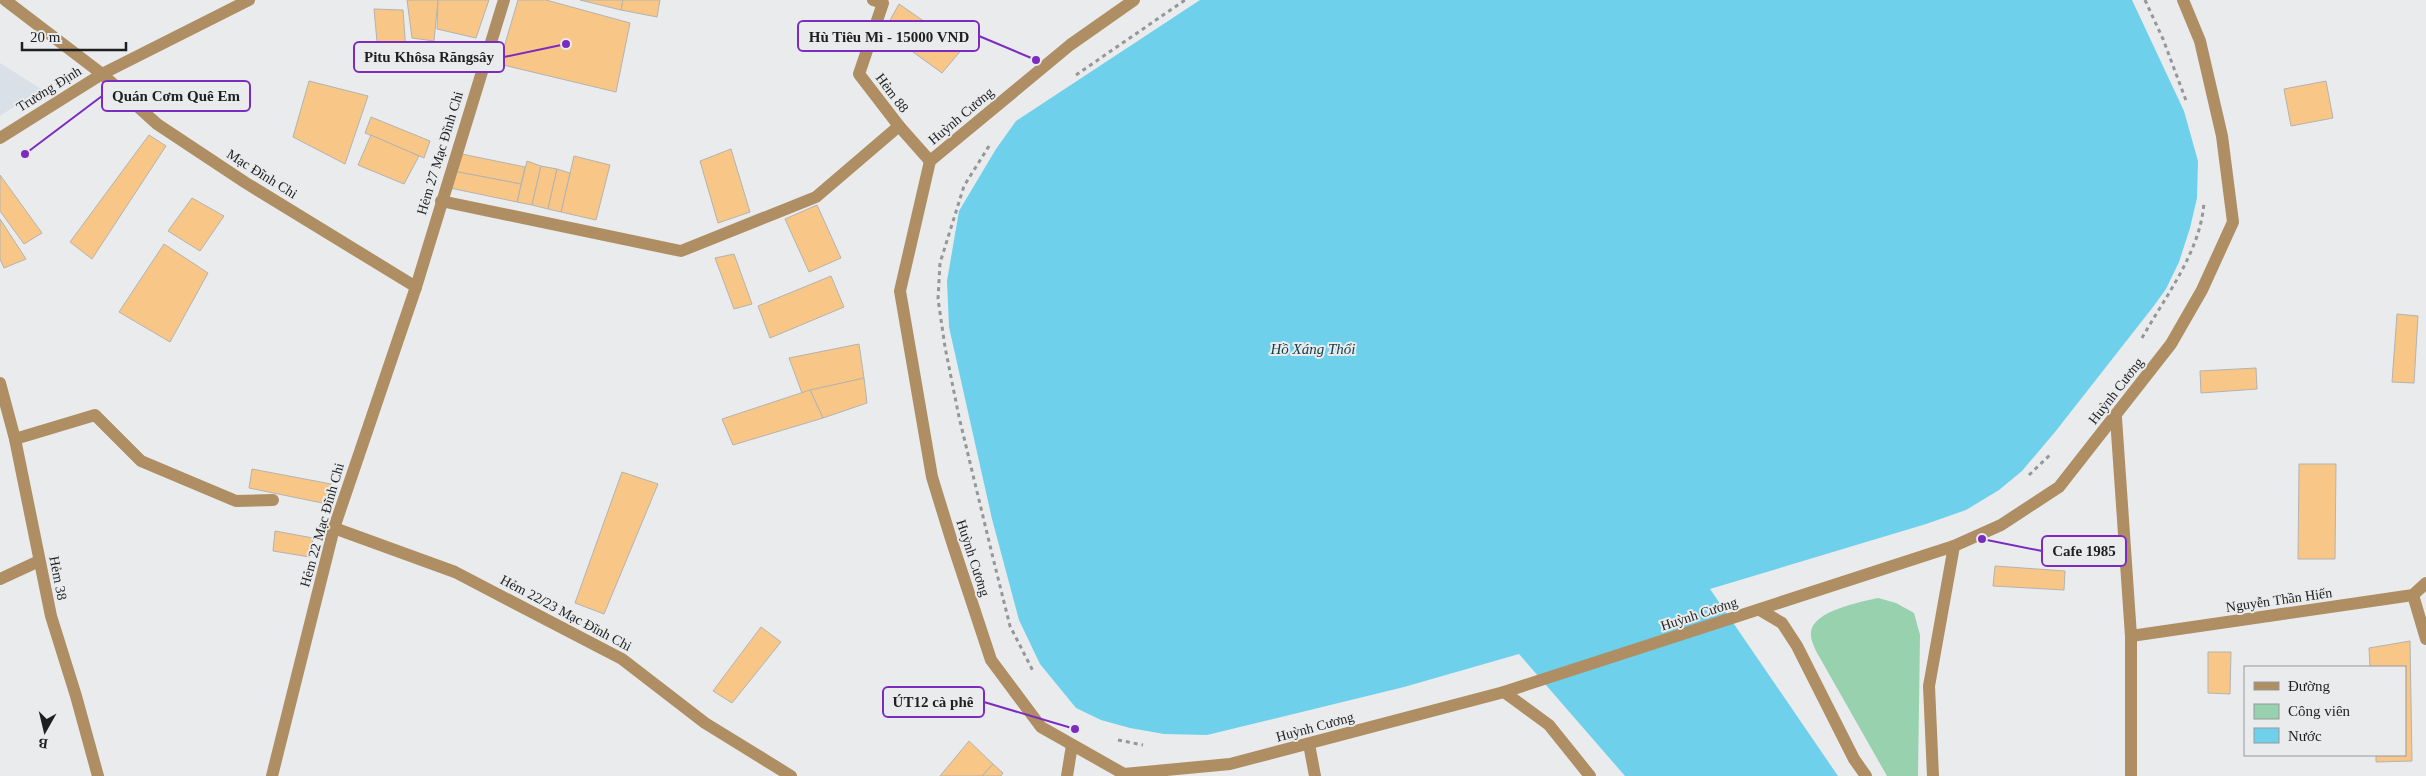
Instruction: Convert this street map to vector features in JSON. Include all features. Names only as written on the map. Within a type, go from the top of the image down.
[{"type":"street","name":"Mạc Đĩnh Chi","points":[[5,0],[102,74],[157,124],[246,183],[416,287]]},
{"type":"street","name":"Trương Định","points":[[0,138],[102,74],[249,0]]},
{"type":"street","name":"Hẻm 27 Mạc Đĩnh Chi","points":[[416,287],[504,0]]},
{"type":"street","name":"Hẻm 88","points":[[874,0],[882,3],[859,74],[899,126]]},
{"type":"street","name":"Huỳnh Cương","points":[[1134,0],[1070,45],[930,161],[900,291],[932,476],[991,660],[1041,728],[1124,774],[1230,764],[1504,692],[1954,546],[2001,524],[2059,487],[2116,418],[2175,336],[2202,290],[2233,222],[2222,136],[2200,42],[2183,0]]},
{"type":"street","points":[[441,201],[681,251],[816,197],[899,126],[930,161]]},
{"type":"street","name":"Hẻm 22 Mạc Đĩnh Chi","points":[[272,776],[334,528],[416,287]]},
{"type":"street","name":"Hẻm 38","points":[[0,383],[15,439],[50,616],[76,696],[98,776]]},
{"type":"street","points":[[15,439],[95,415],[141,461],[236,501],[274,500]]},
{"type":"street","points":[[2116,418],[2132,636],[2132,776]]},
{"type":"street","name":"Hẻm 22/23 Mạc Đĩnh Chi","points":[[334,528],[455,572],[622,659],[705,723],[791,776]]},
{"type":"street","points":[[1933,776],[1929,686],[1954,546]]},
{"type":"street","points":[[0,579],[39,561]]},
{"type":"street","points":[[2426,583],[2413,595],[2426,639]]},
{"type":"street","name":"Nguyễn Thần Hiến","points":[[2132,636],[2413,595]]},
{"type":"street","name":"Huỳnh Cương","points":[[1760,610],[1782,623],[1797,646],[1854,759],[1866,776]]},
{"type":"street","points":[[1504,692],[1549,725],[1590,776]]},
{"type":"street","points":[[1310,744],[1315,776]]},
{"type":"street","points":[[1067,776],[1072,745]]},
{"type":"path","points":[[1073,76],[1185,0]]},
{"type":"path","points":[[2144,0],[2163,39],[2190,112]]},
{"type":"path","points":[[994,138],[964,186],[940,263],[938,299],[945,347],[959,417],[1010,626],[1038,679]]},
{"type":"path","points":[[2140,340],[2184,264],[2203,220],[2204,192]]},
{"type":"path","points":[[2028,476],[2053,452]]},
{"type":"path","points":[[1112,738],[1146,745]]},
{"type":"shaded area","points":[[0,63],[41,89],[0,116]]},
{"type":"green space","points":[[1878,598],[1896,603],[1914,613],[1920,635],[1918,776],[1887,776],[1816,651],[1812,639],[1811,632],[1814,625],[1828,613]]},
{"type":"water","name":"Hồ Xáng Thổi","points":[[1200,0],[2132,0],[2184,111],[2198,161],[2197,198],[2179,262],[2166,289],[2055,432],[2022,471],[1999,490],[1966,510],[1926,524],[1710,589],[1838,776],[1625,776],[1519,654],[1404,687],[1207,735],[1164,734],[1130,728],[1101,720],[1076,708],[1040,664],[1019,620],[992,519],[949,327],[947,281],[959,211],[996,149],[1016,121]]},
{"type":"building","points":[[407,0],[438,0],[434,41],[412,38]]},
{"type":"building","points":[[438,0],[489,0],[476,38],[437,29]]},
{"type":"building","points":[[518,0],[546,0],[630,23],[616,92],[499,64]]},
{"type":"building","points":[[580,0],[623,0],[621,10]]},
{"type":"building","points":[[623,0],[660,0],[657,17],[621,10]]},
{"type":"building","points":[[899,4],[963,48],[942,73],[884,31]]},
{"type":"building","points":[[374,9],[403,10],[407,65],[379,63]]},
{"type":"building","points":[[309,81],[368,96],[345,164],[293,137]]},
{"type":"building","points":[[2326,81],[2333,118],[2291,126],[2284,89]]},
{"type":"building","points":[[371,117],[430,141],[424,158],[365,133]]},
{"type":"building","points":[[149,135],[166,146],[92,259],[70,242]]},
{"type":"building","points":[[371,135],[419,156],[404,184],[358,165]]},
{"type":"building","points":[[731,149],[750,212],[718,223],[700,161]]},
{"type":"building","points":[[457,153],[525,167],[521,184],[453,171]]},
{"type":"building","points":[[574,156],[610,165],[596,220],[561,212]]},
{"type":"building","points":[[527,161],[541,166],[532,205],[517,202]]},
{"type":"building","points":[[541,166],[557,169],[548,209],[532,205]]},
{"type":"building","points":[[557,169],[570,173],[561,212],[548,209]]},
{"type":"building","points":[[453,171],[521,184],[517,202],[450,188]]},
{"type":"building","points":[[0,175],[42,233],[24,244],[0,211]]},
{"type":"building","points":[[192,198],[224,216],[200,251],[168,231]]},
{"type":"building","points":[[817,205],[841,258],[809,272],[785,219]]},
{"type":"building","points":[[0,219],[26,259],[4,268],[0,259]]},
{"type":"building","points":[[164,244],[208,273],[170,342],[119,312]]},
{"type":"building","points":[[734,254],[752,304],[734,309],[715,258]]},
{"type":"building","points":[[831,276],[844,307],[770,338],[758,306]]},
{"type":"building","points":[[2397,314],[2418,316],[2414,383],[2392,382]]},
{"type":"building","points":[[859,344],[864,378],[802,393],[789,358]]},
{"type":"building","points":[[2256,368],[2257,389],[2201,393],[2200,371]]},
{"type":"building","points":[[864,378],[867,403],[823,418],[810,390]]},
{"type":"building","points":[[810,390],[823,418],[733,445],[722,419]]},
{"type":"building","points":[[2299,464],[2336,464],[2335,559],[2298,559]]},
{"type":"building","points":[[252,469],[331,484],[327,504],[249,488]]},
{"type":"building","points":[[622,472],[658,484],[604,614],[575,603]]},
{"type":"building","points":[[275,531],[313,538],[310,557],[273,551]]},
{"type":"building","points":[[1995,566],[2065,571],[2064,590],[1993,586]]},
{"type":"building","points":[[761,627],[781,642],[732,703],[713,691]]},
{"type":"building","points":[[2410,641],[2412,761],[2376,762],[2376,756],[2406,756],[2406,666],[2370,666],[2369,648]]},
{"type":"building","points":[[2208,652],[2231,652],[2230,694],[2208,693]]},
{"type":"building","points":[[969,741],[993,764],[982,776],[940,776]]},
{"type":"building","points":[[993,764],[1003,773],[1001,776],[982,776]]},
{"type":"place","name":"Pitu Khôsa Răngsây","points":[[566,44]]},
{"type":"place","name":"Hù Tiêu Mì - 15000 VND","points":[[1036,60]]},
{"type":"place","name":"Quán Cơm Quê Em","points":[[25,154]]},
{"type":"place","name":"Cafe 1985","points":[[1982,539]]},
{"type":"place","name":"ÚT12 cà phê","points":[[1075,729]]}]
